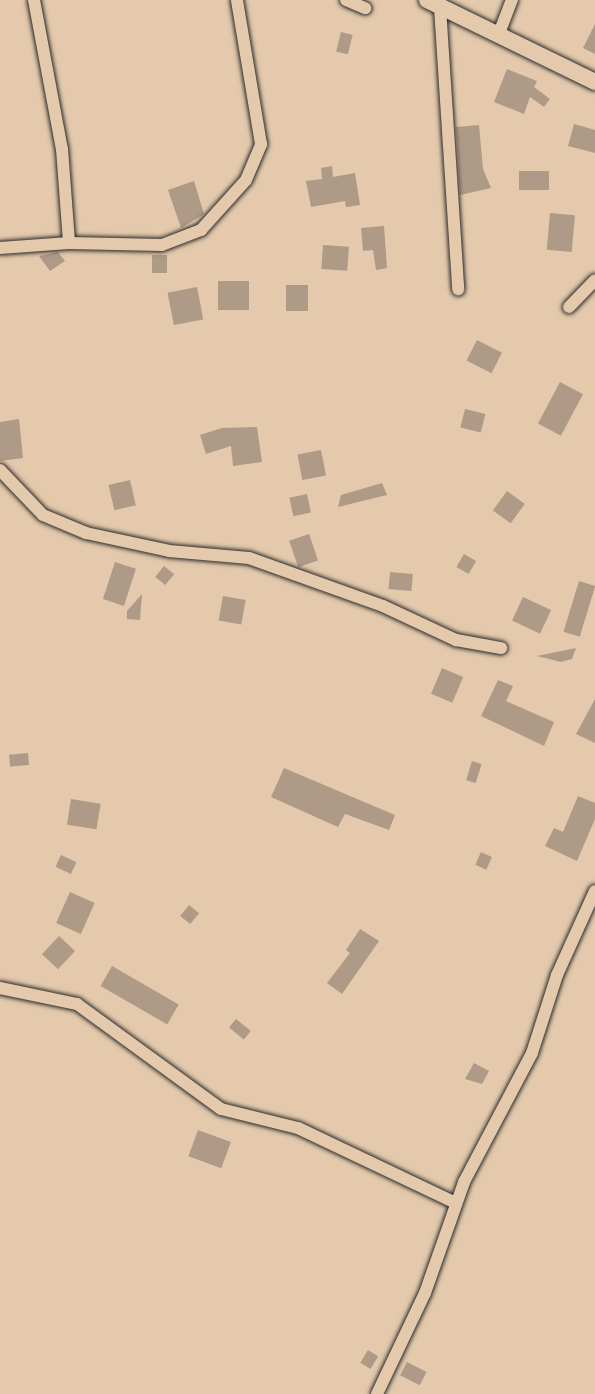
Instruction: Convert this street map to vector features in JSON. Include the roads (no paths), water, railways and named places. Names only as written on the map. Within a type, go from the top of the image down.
[{"type":"street","points":[[34,0],[62,149],[69,243]]},
{"type":"street","points":[[0,248],[69,243],[162,245],[185,240],[201,230],[246,180],[261,144],[237,0]]},
{"type":"street","points":[[346,0],[365,8]]},
{"type":"street","points":[[498,36],[512,0]]},
{"type":"street","points":[[434,3],[595,82]]},
{"type":"street","points":[[434,3],[458,289]]},
{"type":"street","points":[[569,307],[595,280]]},
{"type":"street","points":[[0,470],[43,515],[86,533],[169,550],[249,558],[383,606],[456,640],[501,648]]},
{"type":"street","points":[[377,1394],[425,1293],[456,1203],[532,1053],[557,975],[595,891]]},
{"type":"street","points":[[0,988],[77,1004],[221,1109],[298,1128],[456,1203]]}]
